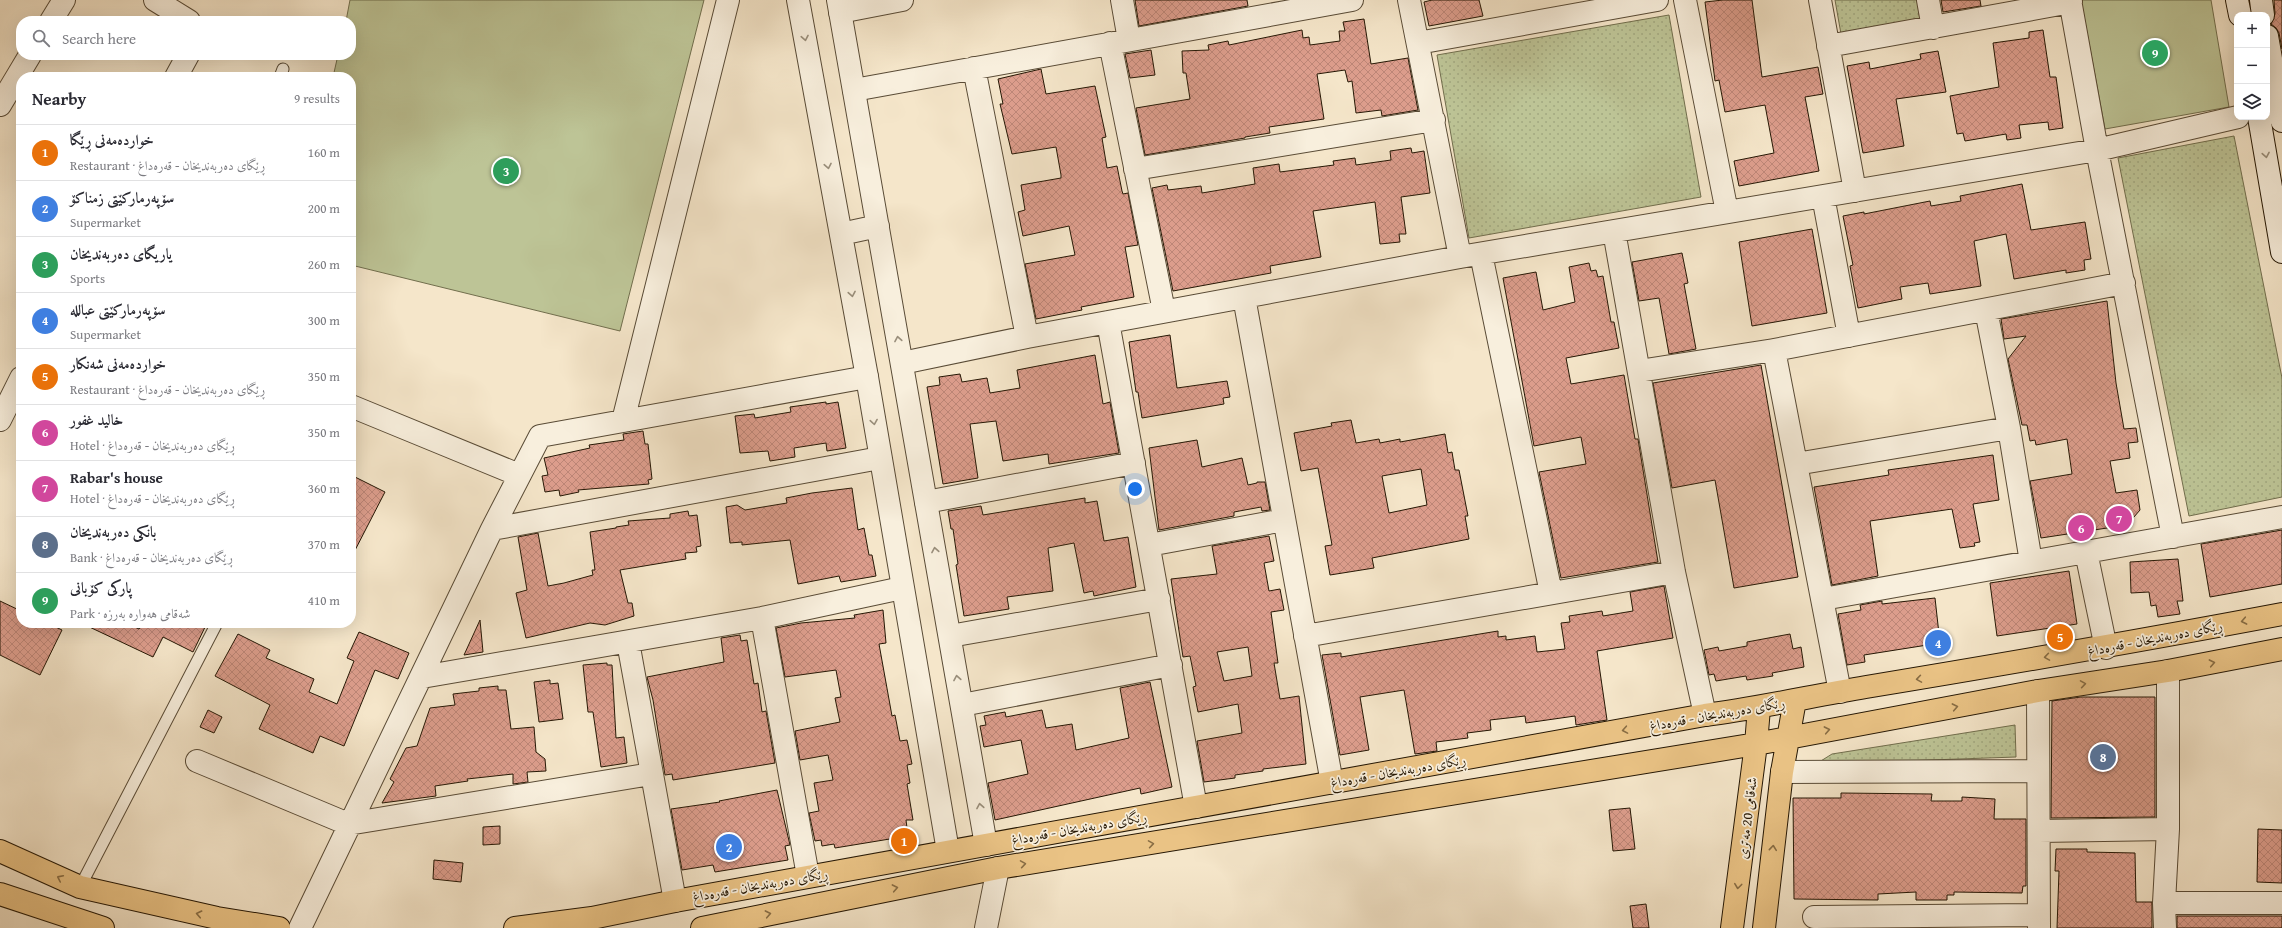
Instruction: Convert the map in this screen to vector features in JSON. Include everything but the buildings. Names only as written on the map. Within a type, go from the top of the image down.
[{"type":"main road","name":"ڕێگای دەربەندیخان - قەرەداغ","points":[[515,928],[592,923],[675,901],[808,876],[1705,715],[1759,708],[1840,692],[2106,648],[2282,614]]},
{"type":"main road","points":[[702,928],[736,924],[998,868],[1756,744],[2038,691],[2168,671],[2282,649]]},
{"type":"main road","name":"شەقامی 20 مەتری","points":[[1764,928],[1782,772],[1795,700]]},
{"type":"main road","name":"شەقامی 20 مەتری","points":[[1732,928],[1756,744],[1759,708]]},
{"type":"main road","points":[[1747,814],[1777,814]]},
{"type":"main road","points":[[0,851],[80,888],[217,918],[279,928]]},
{"type":"main road","points":[[0,894],[103,928]]},
{"type":"street","points":[[54,16],[64,0]]},
{"type":"street","points":[[156,0],[181,16]]},
{"type":"street","points":[[623,421],[728,0]]},
{"type":"street","points":[[798,0],[867,377],[948,851]]},
{"type":"street","points":[[902,0],[839,6],[986,845]]},
{"type":"street","points":[[1122,0],[1120,42],[1135,170],[1164,311]]},
{"type":"street","points":[[854,90],[1120,42],[1269,7],[1352,0]]},
{"type":"street","points":[[1409,0],[1434,120],[1471,256],[1551,593]]},
{"type":"street","points":[[1418,42],[1557,8],[1657,0]]},
{"type":"street","points":[[1686,0],[1727,212]]},
{"type":"street","points":[[1820,0],[1855,191]]},
{"type":"street","points":[[1928,0],[1933,28]]},
{"type":"street","points":[[2237,0],[2239,12]]},
{"type":"street","points":[[2261,0],[2263,12]]},
{"type":"street","points":[[1828,46],[1933,28],[2071,1],[2097,150],[2173,537]]},
{"type":"street","points":[[2269,48],[2278,112]]},
{"type":"street","points":[[20,72],[27,60]]},
{"type":"street","points":[[179,72],[185,60]]},
{"type":"street","points":[[974,68],[1027,337]]},
{"type":"street","points":[[0,105],[11,86]]},
{"type":"street","points":[[902,363],[1164,311],[1471,256],[2097,150],[2234,118]]},
{"type":"street","points":[[1135,170],[1434,120]]},
{"type":"street","points":[[2260,120],[2282,252]]},
{"type":"street","points":[[1823,196],[1849,336]]},
{"type":"street","points":[[841,234],[878,226]]},
{"type":"street","points":[[1614,232],[1674,572],[1705,715]]},
{"type":"street","points":[[1639,371],[1774,350],[2124,283]]},
{"type":"street","points":[[1244,297],[1332,783]]},
{"type":"street","points":[[1986,310],[2009,428],[2031,562]]},
{"type":"street","points":[[1108,322],[1196,807]]},
{"type":"street","points":[[1774,350],[1840,692]]},
{"type":"street","points":[[300,928],[348,824],[422,677],[492,529],[540,436],[867,377]]},
{"type":"street","points":[[0,420],[16,388]]},
{"type":"street","points":[[356,408],[519,475]]},
{"type":"street","points":[[1796,464],[2009,428]]},
{"type":"street","points":[[492,529],[880,458]]},
{"type":"street","points":[[926,502],[1134,463]]},
{"type":"street","points":[[1823,599],[2282,517]]},
{"type":"street","points":[[1149,545],[1284,520]]},
{"type":"street","points":[[2086,552],[2106,648]]},
{"type":"street","points":[[1305,636],[1674,572]]},
{"type":"street","points":[[422,677],[762,618],[902,588]]},
{"type":"street","points":[[950,636],[1159,599]]},
{"type":"street","points":[[762,618],[808,876]]},
{"type":"street","points":[[628,642],[675,901]]},
{"type":"street","points":[[962,704],[1171,665]]},
{"type":"street","points":[[2165,928],[2164,903],[2168,829],[2168,671]]},
{"type":"street","points":[[1814,916],[2039,922],[2038,691]]},
{"type":"street","points":[[197,761],[348,824],[651,774]]},
{"type":"street","points":[[1782,772],[2038,771]]},
{"type":"street","points":[[2039,831],[2168,829]]},
{"type":"street","points":[[986,928],[998,868]]},
{"type":"street","points":[[2164,903],[2282,903]]},
{"type":"lane","points":[[80,888],[215,628]]},
{"type":"green space","points":[[350,0],[704,0],[620,331],[356,266],[356,72],[334,72],[337,60],[356,60],[356,16],[347,16]]},
{"type":"green space","points":[[1835,0],[1917,0],[1920,20],[1841,34]]},
{"type":"green space","points":[[2081,0],[2211,0],[2229,107],[2105,129]]},
{"type":"green space","points":[[1669,15],[1701,197],[1469,238],[1437,55]]},
{"type":"green space","points":[[2234,136],[2282,378],[2282,497],[2189,516],[2118,158]]},
{"type":"green space","points":[[2015,725],[2016,757],[1816,764],[1832,754]]},
{"type":"place","name":"پارکی کۆبانی","points":[[2155,53]]},
{"type":"place","name":"یاریگاى ده‌ربه‌ندیخان","points":[[506,171]]},
{"type":"place","name":"Rabar's house","points":[[2119,519]]},
{"type":"place","name":"خالید غفور","points":[[2081,528]]},
{"type":"place","name":"خواردەمەنی شەنکار","points":[[2060,637]]},
{"type":"place","name":"سۆپه‌رماركێتى عبالله","points":[[1938,643]]},
{"type":"place","name":"بانکی دەربەندیخان","points":[[2103,757]]},
{"type":"place","name":"خواردەمەنی ڕێگا","points":[[904,841]]},
{"type":"place","name":"سۆپەرمارکێتی زمناکۆ","points":[[729,847]]}]
